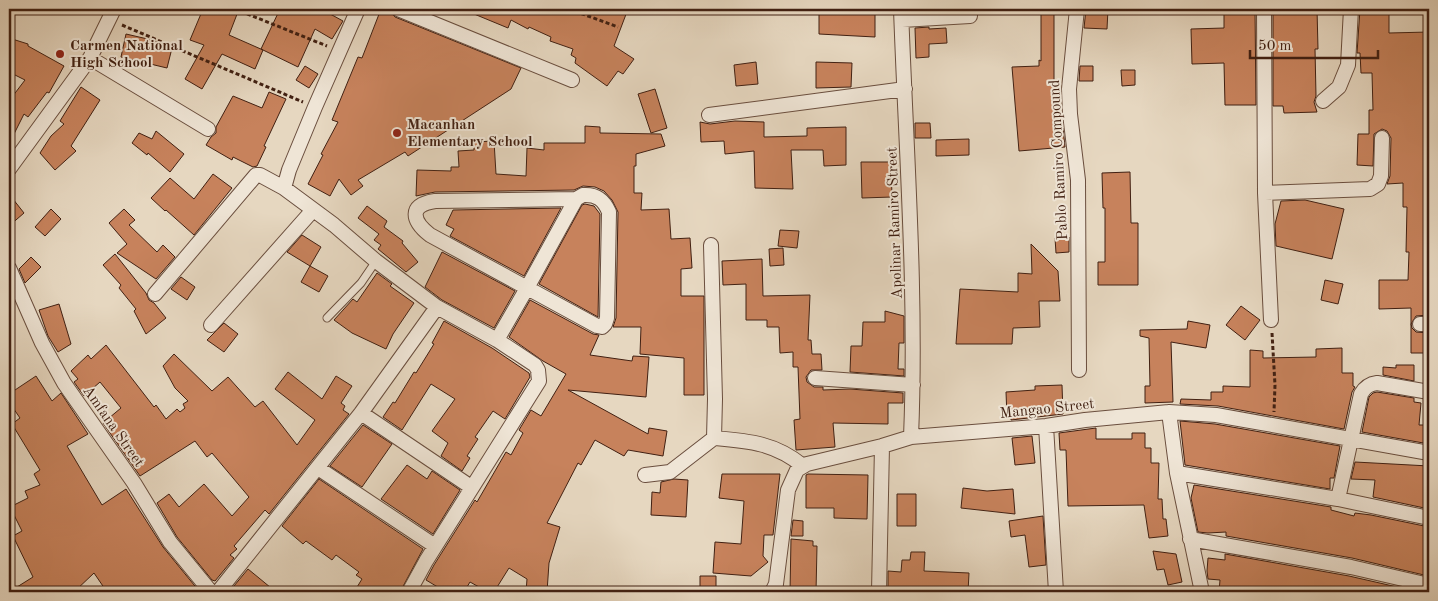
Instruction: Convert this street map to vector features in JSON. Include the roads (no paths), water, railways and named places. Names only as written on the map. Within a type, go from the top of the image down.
[{"type":"street","points":[[284,188],[289,170],[315,107],[358,9]]},
{"type":"street","points":[[398,9],[572,80]]},
{"type":"street","name":"Pablo Ramiro Compound","points":[[1077,9],[1069,89],[1078,180],[1079,370]]},
{"type":"street","points":[[1264,9],[1266,193],[1271,320]]},
{"type":"street","points":[[1323,101],[1339,88],[1348,65],[1351,9]]},
{"type":"street","points":[[9,169],[90,58],[112,14]]},
{"type":"street","points":[[902,15],[970,16]]},
{"type":"street","name":"Apolinar Ramiro Street","points":[[902,15],[912,259],[913,385],[911,437]]},
{"type":"street","points":[[90,58],[208,129]]},
{"type":"street","points":[[710,115],[905,89]]},
{"type":"street","points":[[1266,193],[1370,189],[1378,184],[1381,176],[1382,138]]},
{"type":"street","points":[[155,294],[256,175],[284,188],[376,261],[438,307],[497,340],[535,365],[538,370],[539,381],[471,487],[409,592]]},
{"type":"street","points":[[583,195],[593,195],[605,202],[609,212],[607,318],[602,327],[528,288],[420,228],[416,222],[418,208],[424,202],[441,200],[576,199],[583,195]]},
{"type":"street","points":[[497,340],[528,288],[576,199]]},
{"type":"street","points":[[210,326],[313,210]]},
{"type":"street","points":[[711,245],[715,399],[714,438]]},
{"type":"street","name":"Amfana Street","points":[[9,268],[42,343],[64,382],[134,483],[170,542],[211,592]]},
{"type":"street","points":[[218,592],[361,413],[438,307]]},
{"type":"street","points":[[815,378],[913,385]]},
{"type":"street","points":[[1338,499],[1361,394],[1369,384],[1377,383],[1429,392]]},
{"type":"street","points":[[1169,412],[1177,473],[1202,592]]},
{"type":"street","name":"Mangao Street","points":[[803,466],[911,437],[1046,426],[1085,420],[1169,412],[1216,415],[1429,453]]},
{"type":"street","points":[[361,413],[471,487]]},
{"type":"street","points":[[1046,426],[1056,592]]},
{"type":"street","points":[[645,475],[670,472],[714,438],[745,440],[763,444],[790,455],[803,466],[797,470],[788,490],[776,584],[772,592]]},
{"type":"street","points":[[879,592],[882,446]]},
{"type":"street","points":[[318,468],[435,546]]},
{"type":"street","points":[[1177,473],[1338,499],[1429,518]]},
{"type":"street","points":[[1190,539],[1351,567],[1429,584]]},
{"type":"lane","points":[[327,318],[361,283],[376,261]]},
{"type":"place","name":"Carmen National High School","points":[[60,54]]},
{"type":"place","name":"Macanhan Elementary School","points":[[397,133]]}]
